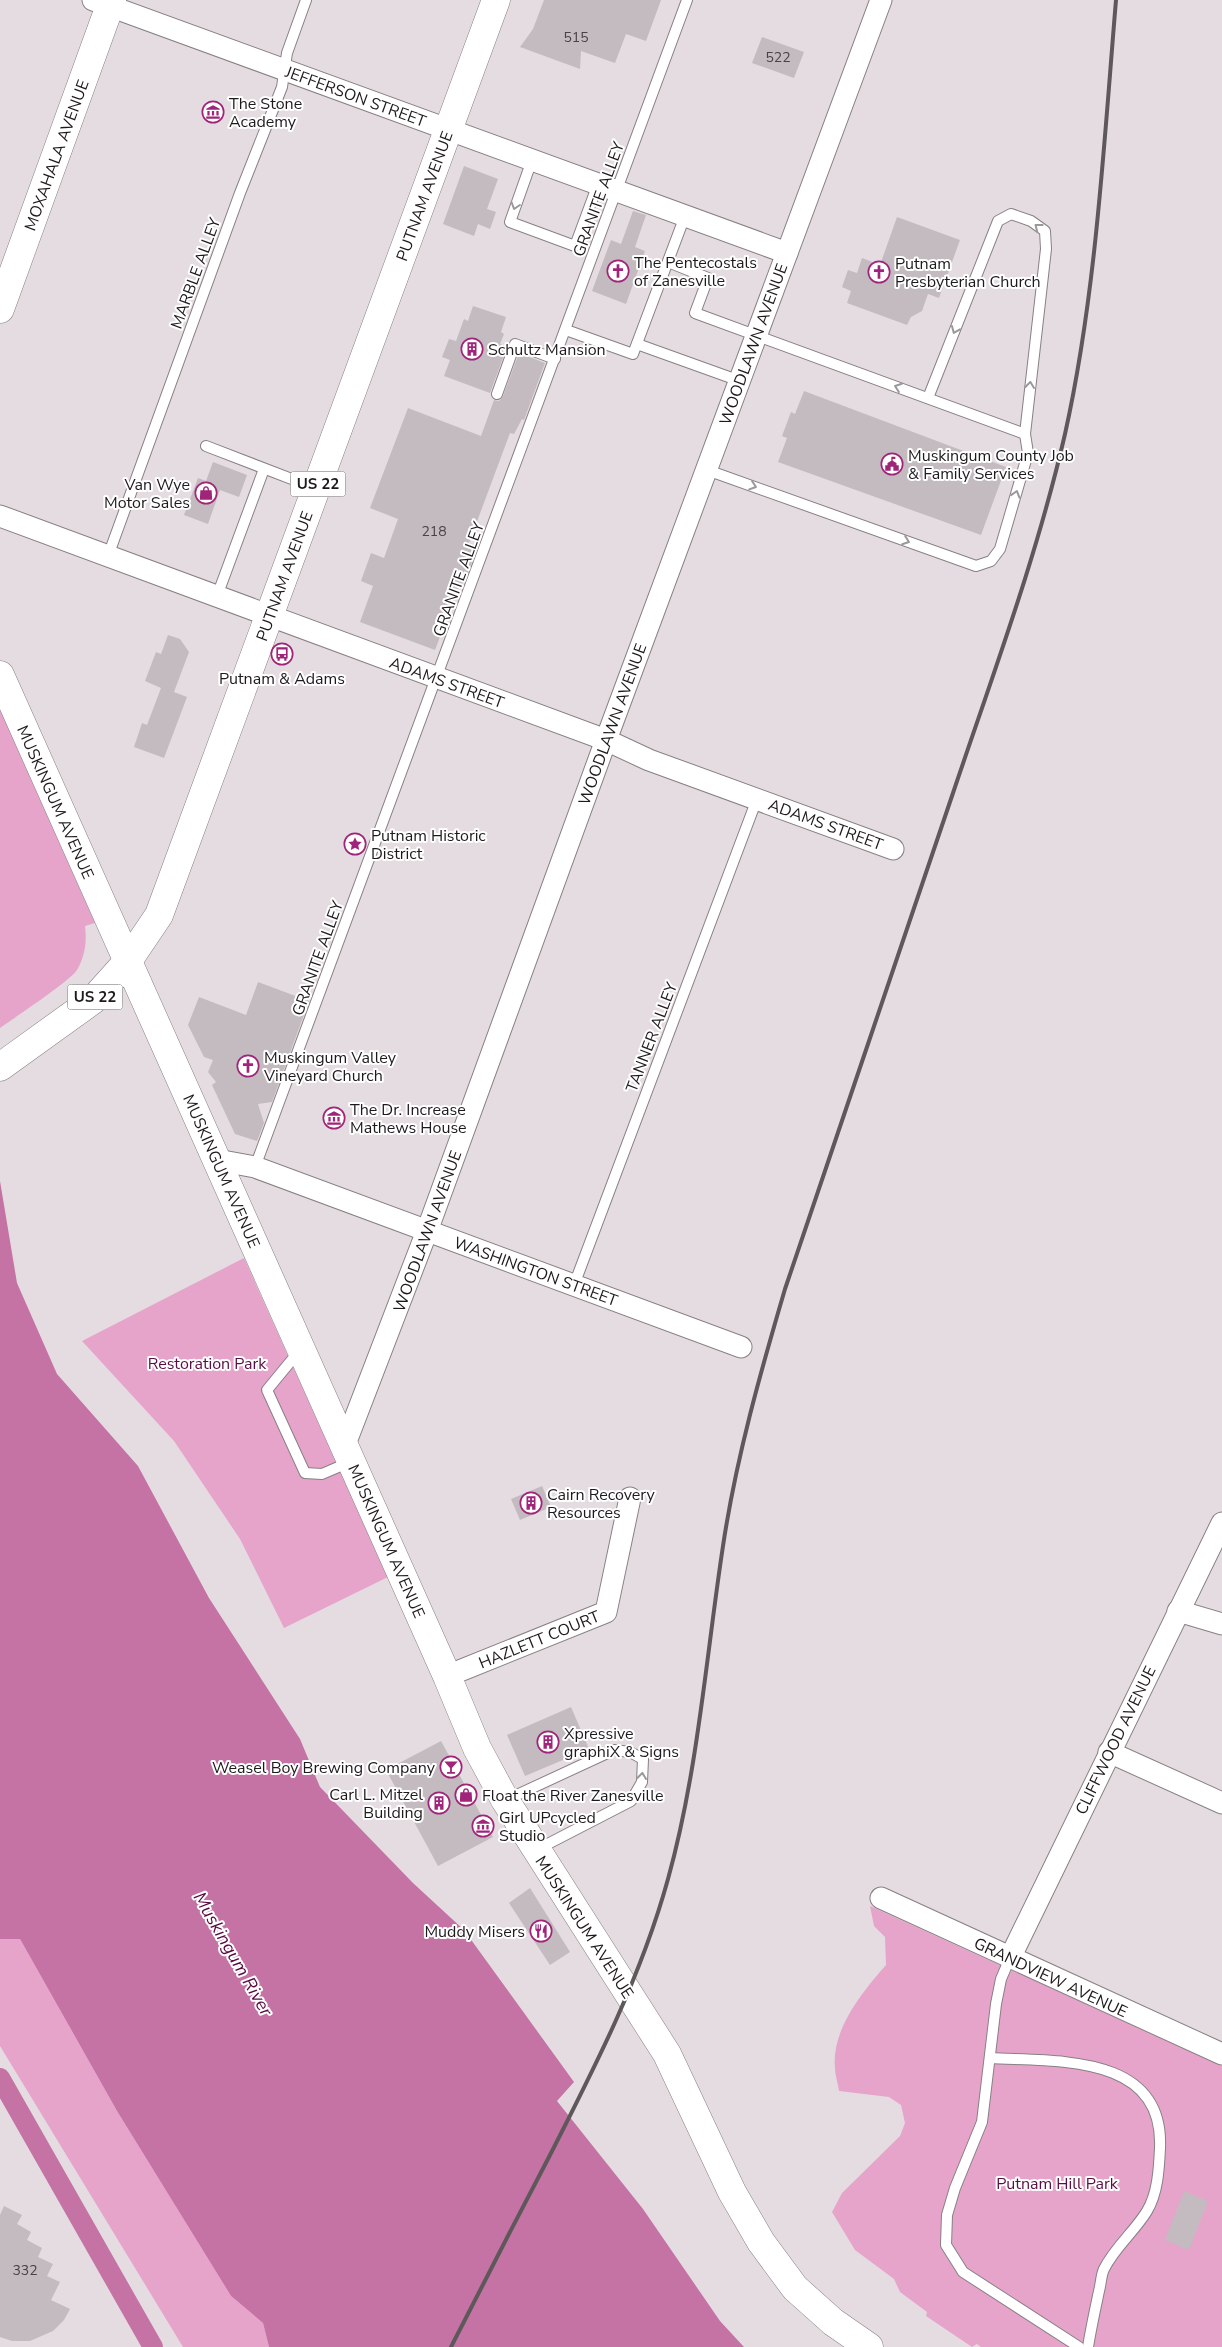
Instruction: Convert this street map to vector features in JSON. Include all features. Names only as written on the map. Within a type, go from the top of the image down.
[{"type":"street","name":"PUTNAM AVENUE","points":[[0,1067],[93,1000],[128,961],[159,915],[496,0]]},
{"type":"street","name":"WOODLAWN AVENUE","points":[[348,1454],[606,740],[881,0]]},
{"type":"street","name":"JEFFERSON STREET","points":[[105,2],[284,70],[787,253]]},
{"type":"street","name":"MOXAHALA AVENUE","points":[[0,309],[105,2]]},
{"type":"street","name":"ADAMS STREET","points":[[0,516],[606,740],[649,760],[893,849]]},
{"type":"street","name":"MUSKINGUM AVENUE","points":[[0,675],[447,1676],[477,1748],[504,1800],[667,2054],[732,2192],[761,2242],[795,2288],[833,2322],[869,2347]]},
{"type":"street","name":"WASHINGTON STREET","points":[[217,1160],[256,1167],[741,1347]]},
{"type":"street","name":"HAZLETT COURT","points":[[447,1676],[606,1612],[630,1498]]},
{"type":"street","name":"CLIFFWOOD AVENUE","points":[[1010,1958],[1222,1523]]},
{"type":"street","points":[[1178,1611],[1222,1624]]},
{"type":"street","points":[[1109,1752],[1222,1803]]},
{"type":"street","name":"GRANDVIEW AVENUE","points":[[881,1898],[1222,2054]]},
{"type":"lane","name":"MARBLE ALLEY","points":[[108,556],[240,193],[282,87],[287,53],[306,0]]},
{"type":"lane","name":"GRANITE ALLEY","points":[[256,1167],[566,330],[608,188],[687,0]]},
{"type":"lane","points":[[532,160],[510,222],[575,246],[608,188]]},
{"type":"lane","points":[[707,470],[976,566],[991,562],[1000,549],[1028,453],[1025,434],[1046,249],[1045,232],[1030,221],[1011,214],[998,221],[928,398]]},
{"type":"lane","points":[[566,330],[633,354],[685,216]]},
{"type":"lane","points":[[668,262],[708,278],[695,313],[1025,434]]},
{"type":"lane","points":[[497,394],[515,344],[555,359]]},
{"type":"lane","points":[[637,344],[740,381]]},
{"type":"lane","points":[[206,446],[316,489]]},
{"type":"lane","points":[[217,596],[264,469]]},
{"type":"lane","name":"TANNER ALLEY","points":[[574,1285],[757,799]]},
{"type":"lane","points":[[301,1349],[267,1390],[305,1473],[322,1474],[348,1454]]},
{"type":"lane","points":[[504,1800],[614,1750],[630,1752],[643,1759],[642,1782],[631,1801],[535,1851]]},
{"type":"lane","points":[[1010,1958],[1001,1979],[996,2004],[982,2122],[955,2188],[947,2215],[946,2246],[963,2272],[1080,2347]]},
{"type":"lane","points":[[990,2058],[1069,2062],[1106,2068],[1130,2080],[1152,2102],[1160,2131],[1158,2176],[1148,2210],[1122,2241],[1104,2270],[1088,2347]]},
{"type":"green space","points":[[0,709],[95,923],[85,926],[85,949],[77,970],[53,991],[0,1028]]},
{"type":"green space","name":"Restoration Park","points":[[244,1258],[388,1577],[284,1628],[240,1539],[174,1441],[82,1341]]},
{"type":"green space","name":"Putnam Hill Park","points":[[870,1906],[1222,2066],[1222,2347],[981,2347],[977,2344],[972,2347],[926,2316],[927,2312],[900,2292],[894,2279],[855,2250],[832,2212],[842,2193],[900,2136],[905,2123],[901,2105],[889,2097],[839,2091],[835,2073],[835,2054],[843,2026],[859,1999],[886,1965],[885,1937],[874,1926]]},
{"type":"green space","points":[[0,1939],[20,1939],[117,2111],[231,2296],[263,2323],[269,2347],[183,2347],[0,2046]]},
{"type":"water","points":[[0,1181],[17,1283],[57,1374],[138,1466],[209,1598],[300,1739],[320,1787],[413,1883],[464,1930],[574,2082],[557,2101],[643,2209],[720,2321],[744,2347],[269,2347],[263,2323],[231,2296],[117,2111],[20,1939],[0,1939]]},
{"type":"building","points":[[544,0],[661,0],[646,41],[626,34],[615,63],[581,51],[580,69],[520,47],[533,29]]},
{"type":"building","points":[[762,37],[804,52],[794,78],[752,63]]},
{"type":"building","points":[[464,166],[498,179],[487,209],[496,212],[490,229],[478,224],[474,236],[443,224]]},
{"type":"building","name":"The Pentecostals of Zanesville","points":[[633,211],[646,215],[635,247],[645,251],[626,304],[592,291],[611,240],[621,244]]},
{"type":"building","name":"Putnam Presbyterian Church","points":[[897,217],[960,240],[939,298],[928,294],[922,311],[911,317],[907,325],[847,303],[851,291],[842,287],[848,270],[857,273],[862,258],[880,265]]},
{"type":"building","name":"Schultz Mansion","points":[[473,306],[506,317],[501,332],[504,334],[500,344],[507,347],[490,393],[444,376],[450,360],[442,357],[449,339],[456,341],[464,319],[468,321]]},
{"type":"building","points":[[519,353],[545,363],[524,420],[522,419],[514,434],[510,433],[469,543],[478,546],[465,580],[459,587],[435,650],[360,622],[373,586],[361,581],[371,553],[384,558],[398,519],[370,508],[408,408],[481,436],[494,400],[499,401],[503,396]]},
{"type":"building","name":"Muskingum County Job & Family Services","points":[[804,391],[1006,467],[981,535],[778,462],[787,438],[782,436],[791,412],[795,414]]},
{"type":"building","name":"Van Wye Motor Sales","points":[[213,462],[247,475],[239,497],[220,490],[208,524],[184,515],[198,478],[206,481]]},
{"type":"building","points":[[168,635],[180,639],[189,652],[174,692],[187,697],[164,758],[134,747],[142,723],[147,725],[161,688],[145,681],[156,652],[161,654]]},
{"type":"building","name":"Muskingum Valley Vineyard Church","points":[[258,982],[309,1001],[272,1102],[258,1104],[264,1123],[257,1141],[235,1134],[212,1085],[216,1082],[208,1072],[213,1060],[204,1057],[188,1025],[199,997],[246,1015]]},
{"type":"building","name":"Cairn Recovery Resources","points":[[542,1486],[551,1507],[520,1520],[511,1499]]},
{"type":"building","name":"Xpressive graphiX & Signs","points":[[571,1707],[589,1749],[525,1776],[507,1735]]},
{"type":"building","name":"Carl L. Mitzel Building","points":[[441,1741],[493,1837],[438,1866],[386,1770]]},
{"type":"building","name":"Muddy Misers","points":[[530,1888],[570,1952],[550,1965],[509,1903]]},
{"type":"building","points":[[1184,2191],[1208,2201],[1189,2250],[1165,2240]]},
{"type":"building","points":[[4,2206],[22,2215],[17,2224],[31,2232],[27,2240],[42,2248],[38,2257],[53,2264],[47,2276],[60,2282],[51,2300],[70,2309],[64,2320],[53,2331],[30,2341],[12,2341],[0,2337],[0,2215]]},
{"type":"waterway","name":"Muskingum River","points":[[0,2078],[153,2347]]},
{"type":"railway","points":[[451,2347],[549,2157],[616,2021],[644,1951],[668,1879],[687,1797],[728,1513],[749,1417],[785,1289],[1014,615],[1054,480],[1065,434],[1076,381],[1092,273],[1116,0]]},
{"type":"place","name":"The Stone Academy","points":[[213,112]]},
{"type":"place","name":"The Pentecostals of Zanesville","points":[[618,271]]},
{"type":"place","name":"Putnam Presbyterian Church","points":[[879,272]]},
{"type":"place","name":"Schultz Mansion","points":[[472,349]]},
{"type":"place","name":"Muskingum County Job & Family Services","points":[[892,464]]},
{"type":"place","name":"Van Wye Motor Sales","points":[[206,493]]},
{"type":"place","name":"Putnam & Adams","points":[[282,654]]},
{"type":"place","name":"Putnam Historic District","points":[[355,844]]},
{"type":"place","name":"Muskingum Valley Vineyard Church","points":[[248,1066]]},
{"type":"place","name":"The Dr. Increase Mathews House","points":[[334,1118]]},
{"type":"place","name":"Cairn Recovery Resources","points":[[531,1503]]},
{"type":"place","name":"Xpressive graphiX & Signs","points":[[548,1742]]},
{"type":"place","name":"Weasel Boy Brewing Company","points":[[451,1767]]},
{"type":"place","name":"Float the River Zanesville","points":[[466,1795]]},
{"type":"place","name":"Carl L. Mitzel Building","points":[[439,1803]]},
{"type":"place","name":"Girl UPcycled Studio","points":[[483,1826]]},
{"type":"place","name":"Muddy Misers","points":[[541,1931]]}]
